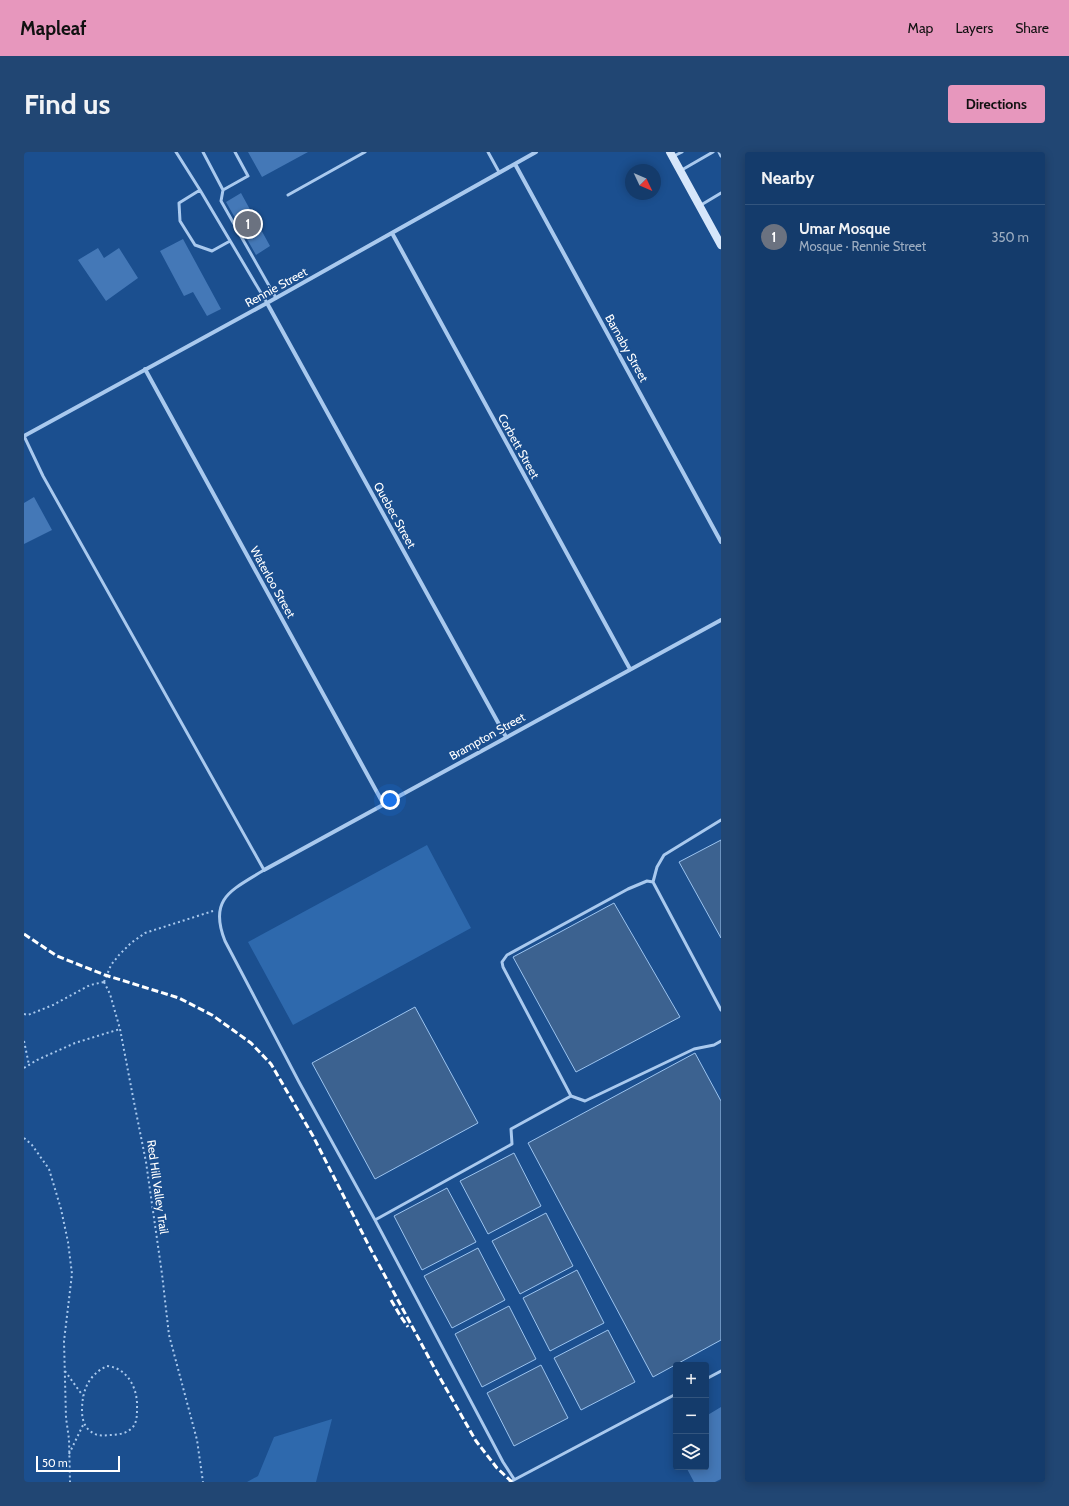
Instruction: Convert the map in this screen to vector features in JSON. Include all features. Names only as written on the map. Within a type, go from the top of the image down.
[{"type":"main road","points":[[671,154],[721,245]]},
{"type":"street","name":"Rennie Street","points":[[24,436],[267,303],[536,152]]},
{"type":"street","name":"Barnaby Street","points":[[515,164],[721,542]]},
{"type":"street","name":"Corbett Street","points":[[392,233],[630,669]]},
{"type":"street","name":"Quebec Street","points":[[267,303],[506,737]]},
{"type":"street","name":"Waterloo Street","points":[[145,369],[384,805]]},
{"type":"street","name":"Brampton Street","points":[[264,870],[721,620]]},
{"type":"lane","points":[[176,152],[267,303]]},
{"type":"lane","points":[[203,152],[223,190],[221,201],[276,298]]},
{"type":"lane","points":[[223,190],[248,176],[235,152]]},
{"type":"lane","points":[[288,195],[365,152]]},
{"type":"lane","points":[[488,152],[499,172]]},
{"type":"lane","points":[[671,154],[682,152]]},
{"type":"lane","points":[[680,171],[713,152]]},
{"type":"lane","points":[[719,152],[721,156]]},
{"type":"lane","points":[[200,190],[179,203],[180,221],[195,245],[212,251],[230,241]]},
{"type":"lane","points":[[699,206],[721,192]]},
{"type":"lane","points":[[24,436],[47,483],[264,870],[233,890],[224,900],[220,908],[219,926],[225,941],[503,1462],[514,1479]]},
{"type":"lane","points":[[721,820],[664,855],[656,867],[653,882],[721,1010]]},
{"type":"lane","points":[[653,882],[647,881],[628,889],[506,956],[503,959],[503,967],[571,1096],[585,1101],[694,1049],[721,1042]]},
{"type":"lane","points":[[375,1220],[512,1144],[511,1129],[571,1096]]},
{"type":"lane","points":[[709,1377],[721,1371]]},
{"type":"lane","points":[[510,1482],[673,1396]]},
{"type":"path","points":[[24,1018],[53,1005],[90,985],[104,982],[105,975],[119,955],[131,943],[145,934],[220,908]]},
{"type":"path","name":"Red Hill Valley Trail","points":[[104,982],[110,994],[120,1029],[146,1162],[162,1274],[168,1335],[197,1440],[203,1482]]},
{"type":"path","points":[[24,1014],[28,1015]]},
{"type":"path","points":[[24,1068],[75,1042],[120,1029]]},
{"type":"path","points":[[24,1041],[29,1065]]},
{"type":"path","points":[[24,1138],[32,1145],[49,1169],[61,1209],[68,1242],[72,1274],[64,1341],[64,1370],[70,1482]]},
{"type":"path","points":[[107,1366],[120,1369],[133,1384],[138,1398],[135,1422],[132,1428],[126,1432],[113,1435],[98,1435],[92,1433],[87,1429],[82,1416],[83,1396],[91,1379],[101,1369],[107,1366]]},
{"type":"path","points":[[64,1370],[83,1396]]},
{"type":"path","points":[[69,1456],[84,1423]]},
{"type":"shaded area","points":[[721,840],[721,938],[679,862]]},
{"type":"shaded area","points":[[427,845],[471,928],[293,1025],[248,942]]},
{"type":"shaded area","points":[[614,903],[680,1017],[576,1072],[513,957]]},
{"type":"shaded area","points":[[415,1007],[478,1123],[375,1179],[312,1063]]},
{"type":"shaded area","points":[[695,1053],[721,1101],[721,1340],[681,1362],[673,1362],[673,1366],[653,1377],[528,1143]]},
{"type":"shaded area","points":[[514,1153],[541,1206],[488,1234],[460,1181]]},
{"type":"shaded area","points":[[447,1188],[476,1242],[422,1270],[394,1216]]},
{"type":"shaded area","points":[[546,1213],[573,1266],[520,1294],[492,1241]]},
{"type":"shaded area","points":[[478,1248],[505,1300],[452,1328],[424,1276]]},
{"type":"shaded area","points":[[577,1270],[604,1323],[550,1351],[523,1298]]},
{"type":"shaded area","points":[[509,1306],[536,1359],[482,1387],[455,1334]]},
{"type":"shaded area","points":[[608,1330],[635,1382],[581,1410],[554,1358]]},
{"type":"shaded area","points":[[541,1365],[568,1418],[514,1446],[487,1393]]},
{"type":"shaded area","points":[[332,1419],[316,1482],[247,1482],[258,1476],[274,1437]]},
{"type":"building","points":[[248,152],[308,152],[262,177]]},
{"type":"building","points":[[241,193],[270,246],[256,255],[226,202]]},
{"type":"building","points":[[183,239],[221,309],[207,316],[193,292],[184,296],[160,251]]},
{"type":"building","points":[[98,248],[104,258],[119,248],[138,278],[106,301],[78,260]]},
{"type":"building","points":[[34,497],[52,530],[24,544],[24,503]]},
{"type":"building","points":[[721,1407],[721,1479],[715,1482],[694,1482],[688,1470],[709,1470],[709,1414]]},
{"type":"railway","points":[[24,934],[57,956],[105,975],[179,998],[212,1015],[251,1043],[271,1064],[313,1136],[370,1248],[436,1371],[476,1441],[497,1468],[512,1482]]},
{"type":"railway","points":[[391,1300],[408,1327]]},
{"type":"place","name":"Umar Mosque","points":[[248,224]]}]
